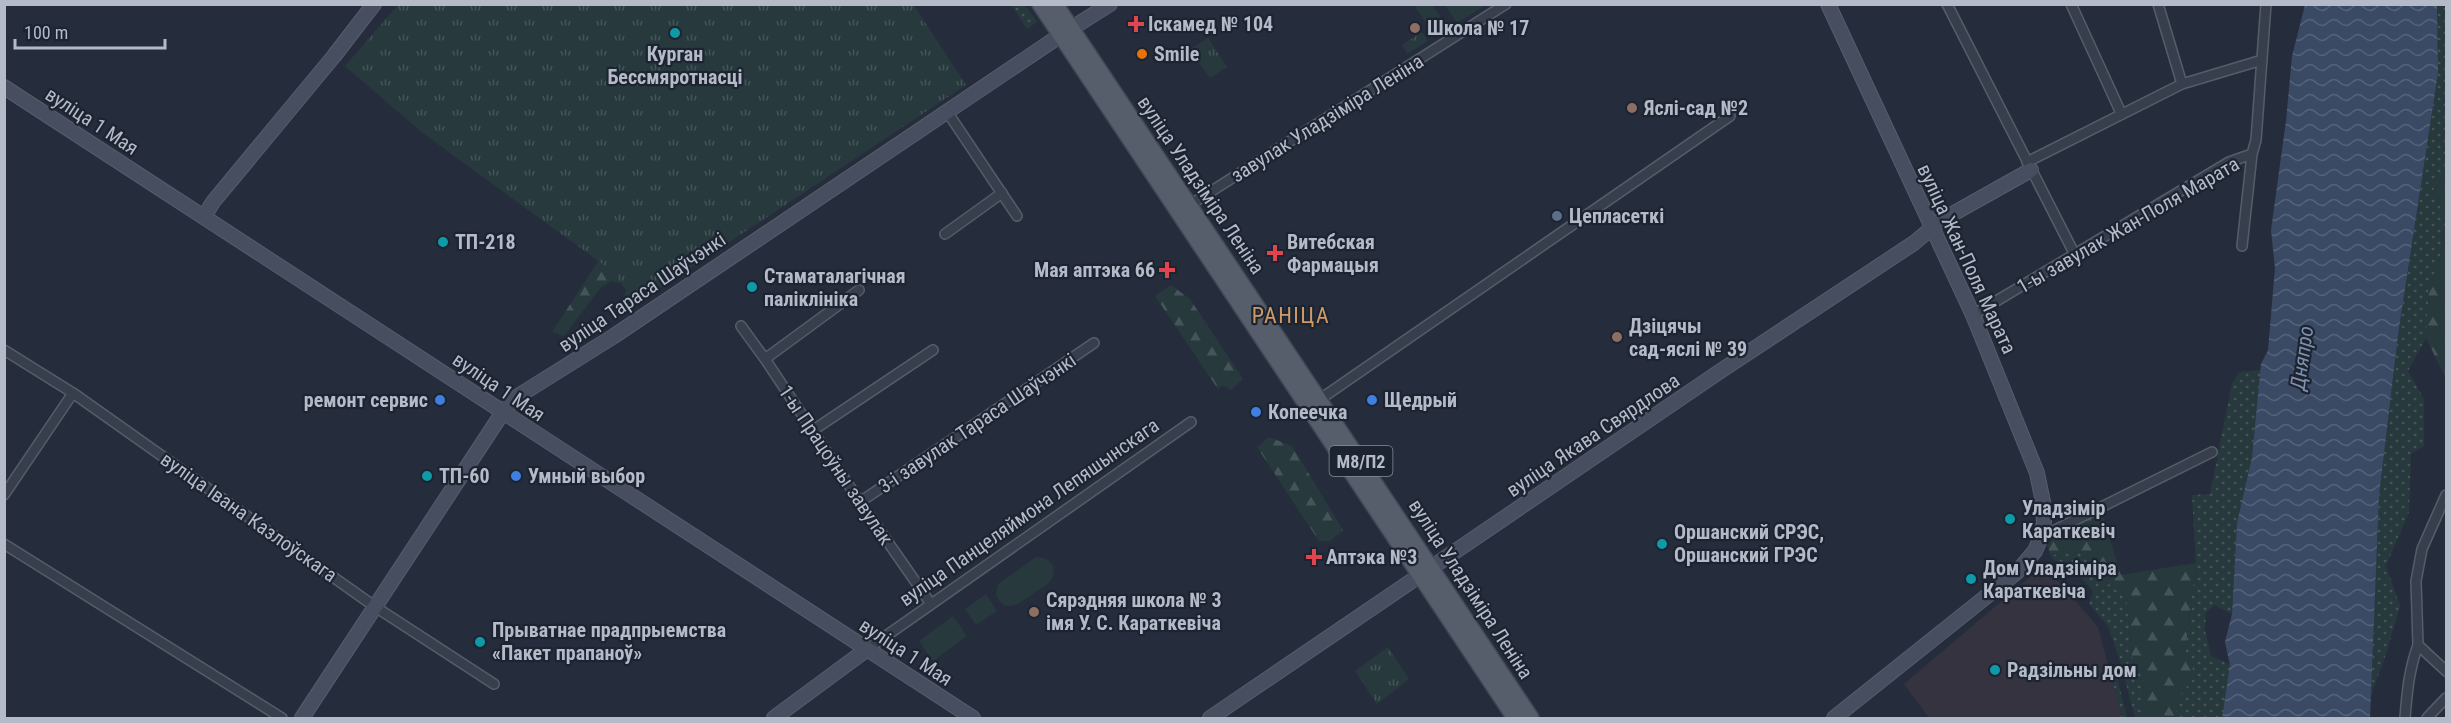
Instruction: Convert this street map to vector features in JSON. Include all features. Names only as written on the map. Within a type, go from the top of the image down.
[{"type":"main road","name":"вуліца Уладзіміра Леніна","points":[[1040,4],[1066,32],[1427,573],[1531,718]]},
{"type":"main road","name":"вуліца Уладзіміра Леніна","points":[[1055,4],[1066,32]]},
{"type":"main road","name":"вуліца Уладзіміра Леніна","points":[[1184,209],[1319,400],[1515,718]]},
{"type":"street","points":[[204,217],[213,202],[374,4]]},
{"type":"street","name":"вуліца Тараса Шаўчэнкі","points":[[302,718],[503,412],[515,398],[614,336],[1110,4]]},
{"type":"street","name":"завулак Уладзіміра Леніна","points":[[1184,209],[1506,4]]},
{"type":"street","name":"вуліца Жан-Поля Марата","points":[[1828,4],[1973,315],[2037,473],[2043,502],[2042,537]]},
{"type":"street","points":[[1947,4],[2075,255]]},
{"type":"street","points":[[2071,4],[2121,113]]},
{"type":"street","points":[[2158,4],[2182,84]]},
{"type":"street","name":"1-ы завулак Жан-Поля Марата","points":[[2242,246],[2252,154],[2256,140],[2266,4]]},
{"type":"street","name":"вуліца Якава Свярдлова","points":[[1210,718],[1427,573],[1703,383],[1914,243],[1940,221],[2121,113],[2182,84],[2262,60]]},
{"type":"street","name":"вуліца 1 Мая","points":[[4,87],[973,718]]},
{"type":"street","points":[[948,113],[1017,216]]},
{"type":"street","points":[[1319,400],[1730,116]]},
{"type":"street","name":"1-ы завулак Жан-Поля Марата","points":[[1973,315],[2229,162],[2252,154]]},
{"type":"street","points":[[945,234],[1002,193]]},
{"type":"street","points":[[765,358],[859,290]]},
{"type":"street","name":"1-ы Працоўны завулак","points":[[741,326],[931,604]]},
{"type":"street","name":"3-і завулак Тараса Шаўчэнкі","points":[[860,502],[1094,343]]},
{"type":"street","name":"вуліца Івана Казлоўскага","points":[[4,350],[73,393],[374,606],[494,684]]},
{"type":"street","points":[[812,431],[933,350]]},
{"type":"street","points":[[4,495],[73,393]]},
{"type":"street","name":"вуліца Панцеляймона Лепяшынскага","points":[[774,718],[866,650],[1191,422]]},
{"type":"street","points":[[1834,718],[2017,572],[2035,551],[2042,537],[2212,452]]},
{"type":"street","points":[[2405,718],[2408,683],[2418,645],[2415,581],[2422,549],[2446,495]]},
{"type":"street","points":[[4,544],[282,718]]},
{"type":"street","points":[[2418,645],[2446,671]]},
{"type":"street","points":[[2427,718],[2446,698]]},
{"type":"shaded area","points":[[2044,565],[2098,627],[2122,717],[1929,718],[1904,684]]},
{"type":"green space","points":[[913,4],[966,85],[636,304],[612,271],[424,134],[345,66],[398,5]]},
{"type":"green space","points":[[1025,5],[1037,22],[1027,29],[1012,6]]},
{"type":"green space","points":[[1414,5],[1432,5],[1446,25],[1433,34]]},
{"type":"green space","points":[[1445,5],[1486,5],[1457,23]]},
{"type":"green space","points":[[2437,5],[2446,5],[2446,171],[2432,192],[2446,217],[2439,264],[2429,288],[2426,338],[2408,371],[2424,399],[2424,446],[2411,454],[2409,512],[2386,566],[2400,606],[2371,696],[2379,496],[2398,335],[2438,73]]},
{"type":"green space","points":[[1422,32],[1428,41],[1407,54],[1402,45]]},
{"type":"green space","points":[[1208,38],[1227,67],[1210,78],[1190,49]]},
{"type":"green space","points":[[2446,171],[2446,217],[2432,192]]},
{"type":"green space","points":[[2446,217],[2446,379],[2426,338],[2429,288],[2439,264]]},
{"type":"green space","points":[[601,257],[641,295],[632,307],[619,306],[629,286],[612,281],[601,287],[564,336],[552,332]]},
{"type":"green space","points":[[1171,285],[1190,299],[1243,379],[1231,390],[1222,385],[1218,389],[1155,296]]},
{"type":"green space","points":[[2261,370],[2252,457],[2237,523],[2232,614],[2214,605],[2206,613],[2205,630],[2211,656],[2231,665],[2222,718],[2174,718],[2180,695],[2193,679],[2193,670],[2185,653],[2196,563],[2192,495],[2210,494],[2232,384],[2239,372]]},
{"type":"green space","points":[[1269,437],[1292,446],[1343,530],[1330,541],[1319,541],[1257,447]]},
{"type":"green space","points":[[2100,513],[2121,575],[2196,563],[2185,652],[2193,670],[2193,679],[2180,695],[2174,718],[2142,718],[2145,677],[2132,656],[2126,595],[2107,583],[2085,552],[2050,555],[2047,545],[2055,536]]},
{"type":"green space","points":[[2085,552],[2107,583],[2126,595],[2132,656],[2145,677],[2142,718],[2135,718],[2108,626],[2089,604],[2093,591],[2068,562],[2059,565],[2050,555]]},
{"type":"green space","points":[[1036,557],[1048,560],[1053,566],[1054,574],[1051,580],[1019,603],[1004,605],[996,595],[998,584]]},
{"type":"green space","points":[[986,594],[997,611],[976,625],[965,609]]},
{"type":"green space","points":[[953,616],[967,636],[933,661],[919,641]]},
{"type":"green space","points":[[1388,647],[1409,679],[1377,704],[1355,671]]},
{"type":"green space","points":[[2109,669],[2115,669],[2127,718],[2118,718],[2122,716]]},
{"type":"water","name":"Дняпро","points":[[2305,5],[2437,5],[2438,73],[2398,335],[2379,496],[2370,718],[2222,718],[2230,665],[2225,642],[2232,614],[2237,523],[2252,457],[2261,364],[2268,350],[2275,268],[2271,230],[2286,121],[2292,56]]},
{"type":"place","name":"Іскамед № 104","points":[[1136,24]]},
{"type":"place","name":"Школа № 17","points":[[1415,28]]},
{"type":"place","name":"Курган Бессмяротнасці","points":[[675,33]]},
{"type":"place","name":"Smile","points":[[1142,54]]},
{"type":"place","name":"Яслі-сад №2","points":[[1632,108]]},
{"type":"place","name":"Цепласеткі","points":[[1557,216]]},
{"type":"place","name":"ТП-218","points":[[443,242]]},
{"type":"place","name":"Витебская Фармацыя","points":[[1275,253]]},
{"type":"place","name":"Мая аптэка 66","points":[[1167,270]]},
{"type":"place","name":"Стаматалагічная паліклініка","points":[[752,287]]},
{"type":"place","name":"Дзіцячы сад-яслі № 39","points":[[1617,337]]},
{"type":"place","name":"ремонт сервис","points":[[440,400]]},
{"type":"place","name":"Щедрый","points":[[1372,400]]},
{"type":"place","name":"Копеечка","points":[[1256,412]]},
{"type":"place","name":"ТП-60","points":[[427,476]]},
{"type":"place","name":"Умный выбор","points":[[516,476]]},
{"type":"place","name":"Уладзімір Караткевіч","points":[[2010,519]]},
{"type":"place","name":"Оршанский СРЭС, Оршанский ГРЭС","points":[[1662,544]]},
{"type":"place","name":"Аптэка №3","points":[[1314,557]]},
{"type":"place","name":"Дом Уладзіміра Караткевіча","points":[[1971,579]]},
{"type":"place","name":"Сярэдняя школа № 3 імя У. С. Караткевіча","points":[[1034,612]]},
{"type":"place","name":"Прыватнае прадпрыемства «Пакет прапаноў»","points":[[480,642]]},
{"type":"place","name":"Радзільны дом","points":[[1995,670]]},
{"type":"district","name":"РАНІЦА","points":[[1291,315]]}]
